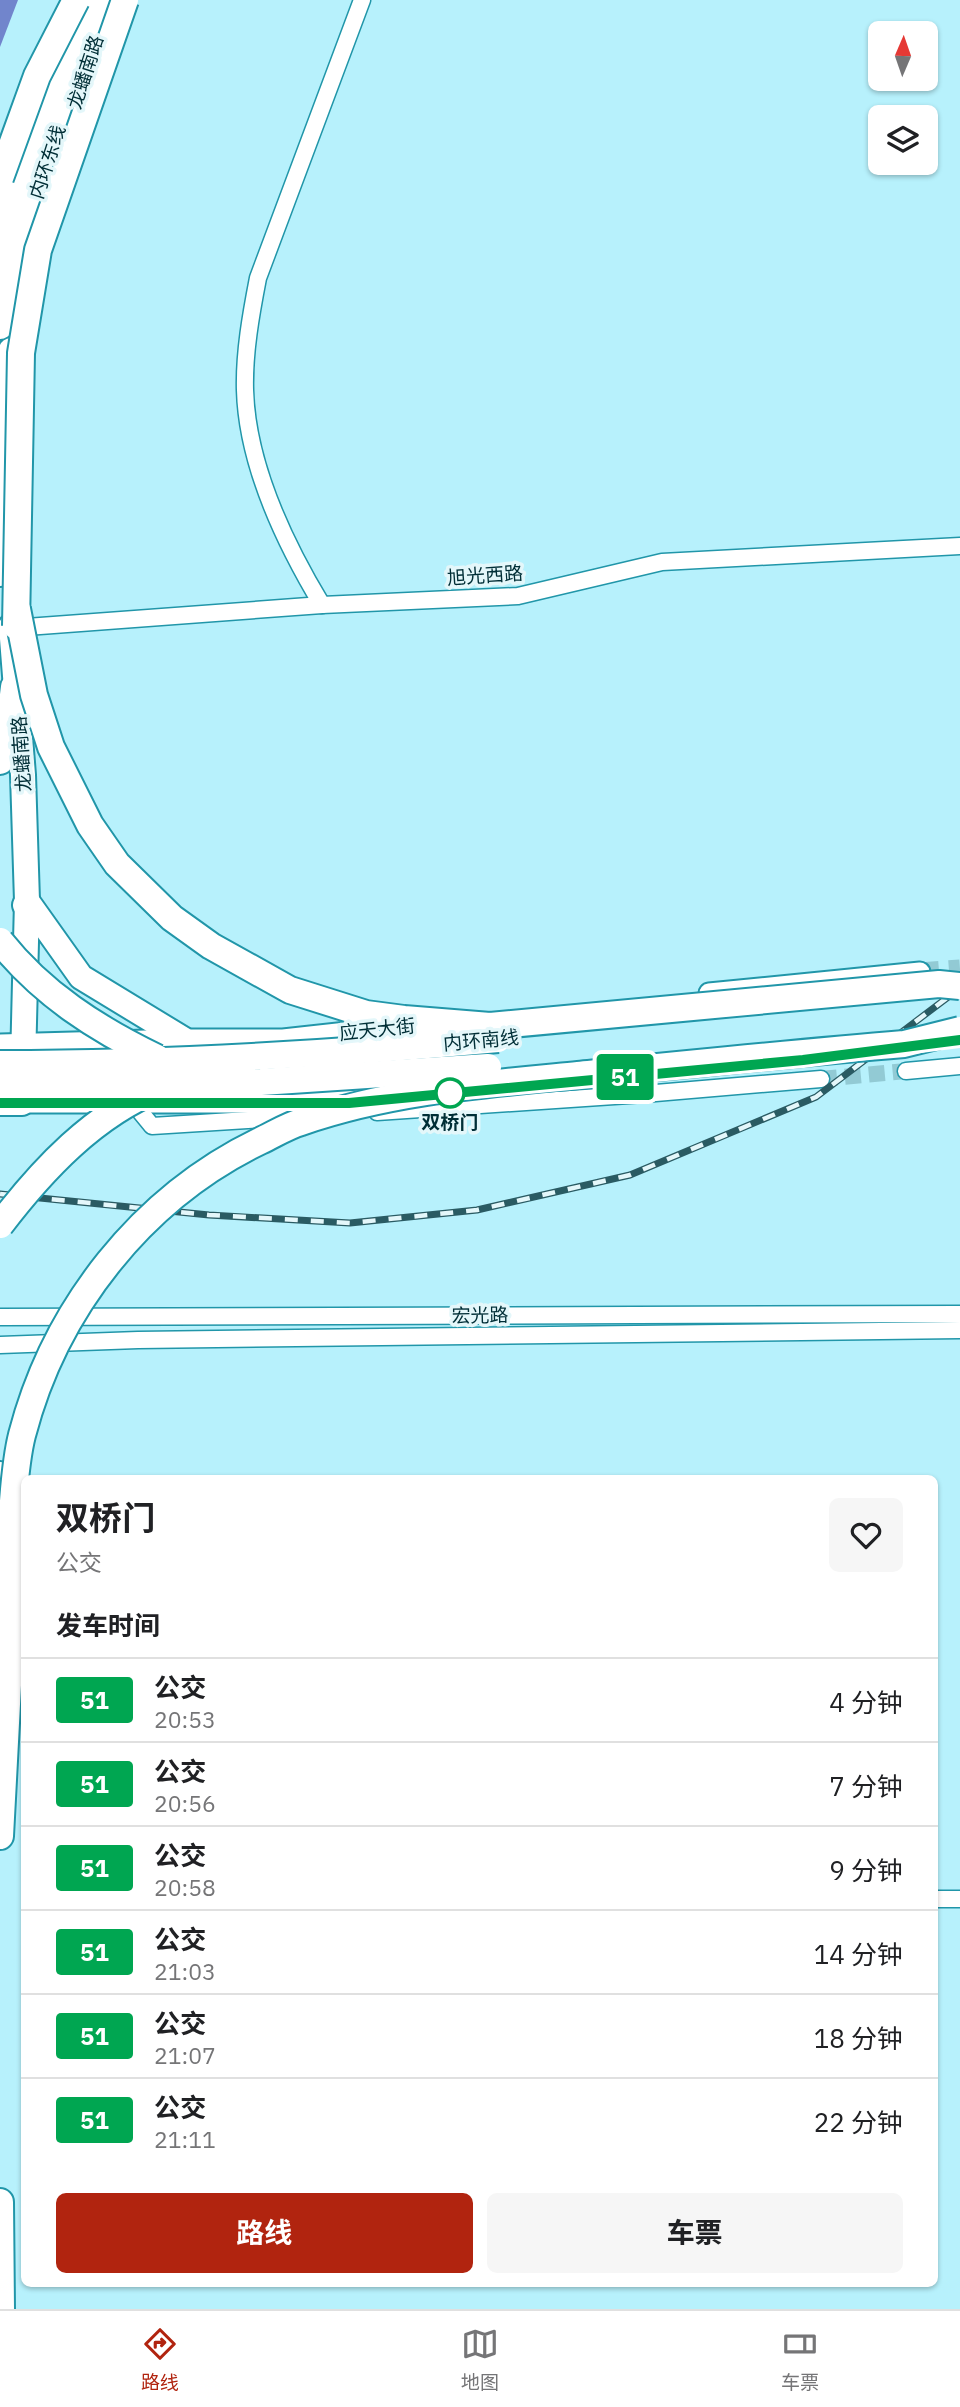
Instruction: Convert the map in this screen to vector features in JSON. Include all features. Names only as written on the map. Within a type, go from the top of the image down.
[{"type":"highway","points":[[0,178],[37,76],[77,0]]},
{"type":"highway","name":"内环东线","points":[[0,251],[77,0]]},
{"type":"highway","name":"内环东线","points":[[0,326],[10,275],[101,0]]},
{"type":"highway","points":[[0,761],[8,736],[14,687],[21,354],[38,250],[125,0]]},
{"type":"highway","points":[[0,573],[5,487]]},
{"type":"highway","points":[[14,619],[51,747],[69,787],[90,825],[117,864],[172,918],[211,946],[290,990],[366,1014],[490,1026]]},
{"type":"highway","points":[[0,941],[42,987],[82,1017],[114,1037],[177,1068],[243,1087],[313,1094],[497,1083],[904,1044],[960,1030]]},
{"type":"highway","points":[[0,1225],[27,1190],[59,1157],[105,1119],[151,1091],[219,1065],[289,1046],[368,1033],[490,1026],[939,984],[960,986]]},
{"type":"highway","name":"内环南线","points":[[0,1064],[226,1058],[450,1043],[960,997]]},
{"type":"highway","name":"内环南线","points":[[0,1088],[261,1082],[456,1070],[960,1024]]},
{"type":"highway","points":[[0,1836],[8,1685],[10,1532],[22,1437],[45,1368],[98,1274],[131,1235],[168,1200],[209,1169],[299,1122],[386,1098],[497,1083]]},
{"type":"highway","points":[[0,1475],[10,1532]]},
{"type":"highway","points":[[0,2202],[1,2309]]},
{"type":"main road","points":[[0,202],[63,0]]},
{"type":"main road","name":"龙蟠南路","points":[[11,1103],[11,1044],[27,901],[23,775],[5,487],[7,384],[18,296],[56,176],[74,103],[110,0]]},
{"type":"main road","points":[[0,947],[9,938],[27,901],[80,977],[183,1039]]},
{"type":"street","points":[[321,605],[296,562],[265,486],[252,446],[245,389],[250,319],[258,278],[362,0]]},
{"type":"street","name":"旭光西路","points":[[14,619],[518,596],[662,562],[960,546]]},
{"type":"street","name":"应天大街","points":[[11,1044],[283,1039],[765,986],[920,972]]},
{"type":"street","points":[[11,1103],[349,1103],[803,1060]]},
{"type":"street","points":[[906,1071],[960,1066]]},
{"type":"street","points":[[134,1104],[152,1126],[644,1094],[821,1079]]},
{"type":"street","name":"宏光路","points":[[0,1317],[960,1314]]},
{"type":"street","name":"宏光路","points":[[0,1345],[138,1340],[960,1330]]},
{"type":"street","points":[[938,1899],[960,1899]]},
{"type":"water","points":[[0,0],[18,0],[0,47]]},
{"type":"tunnel","points":[[920,972],[960,969]]},
{"type":"tunnel","points":[[821,1079],[906,1071]]},
{"type":"railway","points":[[0,1194],[209,1215],[350,1223],[477,1210],[630,1175],[816,1097],[960,988]]},
{"type":"bus line","name":"51","points":[[0,1103],[349,1103],[803,1060],[960,1040]]},
{"type":"place","name":"双桥门","points":[[450,1093]]}]
